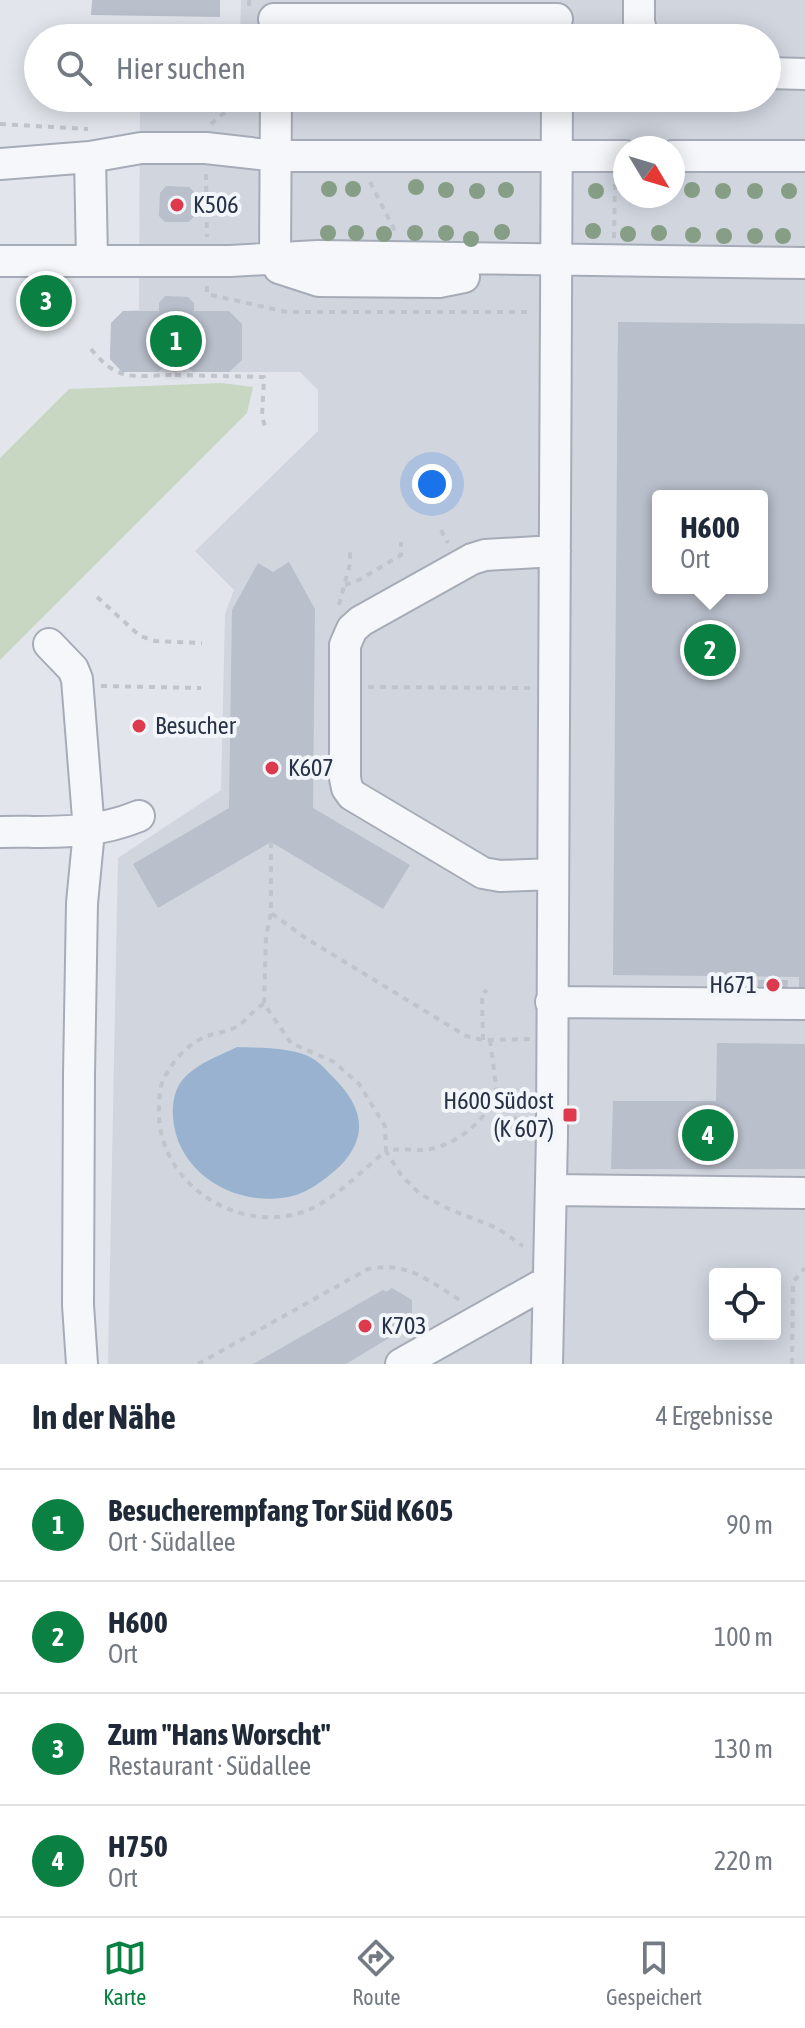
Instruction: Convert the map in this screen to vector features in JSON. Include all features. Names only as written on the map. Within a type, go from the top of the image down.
[{"type":"street","points":[[639,0],[640,24]]},
{"type":"street","points":[[274,19],[557,19]]},
{"type":"street","points":[[781,73],[805,74]]},
{"type":"street","points":[[276,112],[277,263],[291,285],[317,298],[432,297],[475,268]]},
{"type":"street","points":[[547,1364],[552,1135],[557,112]]},
{"type":"street","points":[[92,143],[92,260]]},
{"type":"street","points":[[0,164],[37,159],[92,143],[141,156],[206,148],[276,156],[613,156]]},
{"type":"street","points":[[685,156],[805,156]]},
{"type":"street","points":[[0,157],[37,159]]},
{"type":"street","points":[[0,261],[277,263],[318,256],[396,257],[475,268],[555,261],[805,263]]},
{"type":"street","points":[[553,874],[500,876],[483,873],[352,795],[345,778],[345,645],[352,629],[361,621],[472,559],[485,555],[555,551]]},
{"type":"street","points":[[49,644],[73,669],[78,688],[89,831],[82,903],[79,1075],[78,1305],[82,1364]]},
{"type":"street","points":[[0,832],[89,831],[115,826],[139,816]]},
{"type":"street","points":[[551,1002],[804,1004]]},
{"type":"street","points":[[551,1190],[805,1193]]},
{"type":"street","points":[[401,1364],[485,1316],[548,1272]]},
{"type":"path","points":[[0,124],[92,143]]},
{"type":"path","points":[[366,156],[369,181],[395,231],[396,257]]},
{"type":"path","points":[[614,261],[617,208]]},
{"type":"path","points":[[91,349],[106,368],[121,376],[264,377],[262,417],[266,429]]},
{"type":"path","points":[[175,375],[176,360]]},
{"type":"path","points":[[343,586],[401,555],[401,542]]},
{"type":"path","points":[[97,597],[140,636],[155,641],[202,643]]},
{"type":"path","points":[[78,688],[113,685],[201,688]]},
{"type":"path","points":[[345,686],[554,688]]},
{"type":"path","points":[[271,842],[271,913],[266,936],[264,1004],[291,1043],[334,1062],[359,1084],[385,1126],[386,1151],[401,1175],[420,1194],[497,1228],[548,1272]]},
{"type":"path","points":[[271,913],[304,937],[466,1036],[483,1040],[551,1038]]},
{"type":"path","points":[[483,1040],[482,995],[487,990]]},
{"type":"path","points":[[264,1004],[235,1028],[206,1036],[192,1044],[165,1074],[160,1089],[159,1121],[165,1151],[195,1189],[222,1207],[251,1216],[301,1212],[325,1200],[386,1151],[398,1148],[428,1150],[467,1131],[479,1121],[497,1095]]},
{"type":"path","points":[[490,1040],[498,1101],[518,1121],[524,1134],[552,1135]]},
{"type":"path","points":[[198,1364],[368,1269],[386,1265],[416,1273],[485,1316]]},
{"type":"path","points":[[792,1364],[791,1282],[805,1268]]},
{"type":"shaded area","points":[[241,0],[805,0],[805,1364],[108,1364],[118,858],[221,790],[225,614],[234,590],[195,551],[318,431],[318,390],[300,372],[122,372],[110,359],[111,323],[123,311],[139,310],[140,112],[781,112],[781,24],[240,24]]},
{"type":"green space","points":[[222,383],[253,387],[247,413],[0,660],[0,458],[69,389]]},
{"type":"water","points":[[237,1047],[278,1049],[307,1056],[333,1077],[356,1109],[359,1131],[350,1154],[329,1175],[302,1193],[268,1199],[230,1191],[197,1170],[185,1155],[173,1117],[175,1094],[186,1076],[199,1066]]},
{"type":"building","points":[[92,0],[220,0],[220,17],[91,15]]},
{"type":"building","name":"K506","points":[[166,186],[189,187],[195,193],[195,216],[188,222],[165,222],[159,216],[160,193]]},
{"type":"building","points":[[165,296],[188,297],[194,303],[194,311],[229,311],[242,324],[242,360],[229,372],[193,372],[180,360],[171,360],[158,372],[122,372],[110,359],[111,323],[123,311],[159,311],[159,303]]},
{"type":"building","points":[[618,322],[805,324],[805,996],[799,996],[799,977],[613,975]]},
{"type":"building","name":"K607","points":[[289,562],[315,609],[313,808],[410,865],[383,909],[271,842],[158,908],[133,864],[229,808],[232,610],[258,563],[273,572]]},
{"type":"building","name":"H671","points":[[758,980],[788,980],[787,991],[758,991]]},
{"type":"building","points":[[717,1043],[805,1044],[805,1169],[611,1169],[613,1101],[716,1101]]},
{"type":"building","name":"K703","points":[[392,1288],[412,1300],[412,1324],[346,1364],[253,1364],[383,1290],[386,1292]]},
{"type":"place","name":"K506","points":[[177,205]]},
{"type":"place","name":"Zum \"Hans Worscht\"","points":[[46,301]]},
{"type":"place","name":"Besucherempfang Tor Süd K605","points":[[176,341]]},
{"type":"place","name":"H600","points":[[710,650]]},
{"type":"place","name":"Besucher","points":[[139,726]]},
{"type":"place","name":"K607","points":[[272,768]]},
{"type":"place","name":"H671","points":[[773,985]]},
{"type":"place","name":"H600 Südost (K 607)","points":[[570,1115]]},
{"type":"place","name":"H750","points":[[708,1135]]},
{"type":"place","name":"K703","points":[[365,1326]]}]
